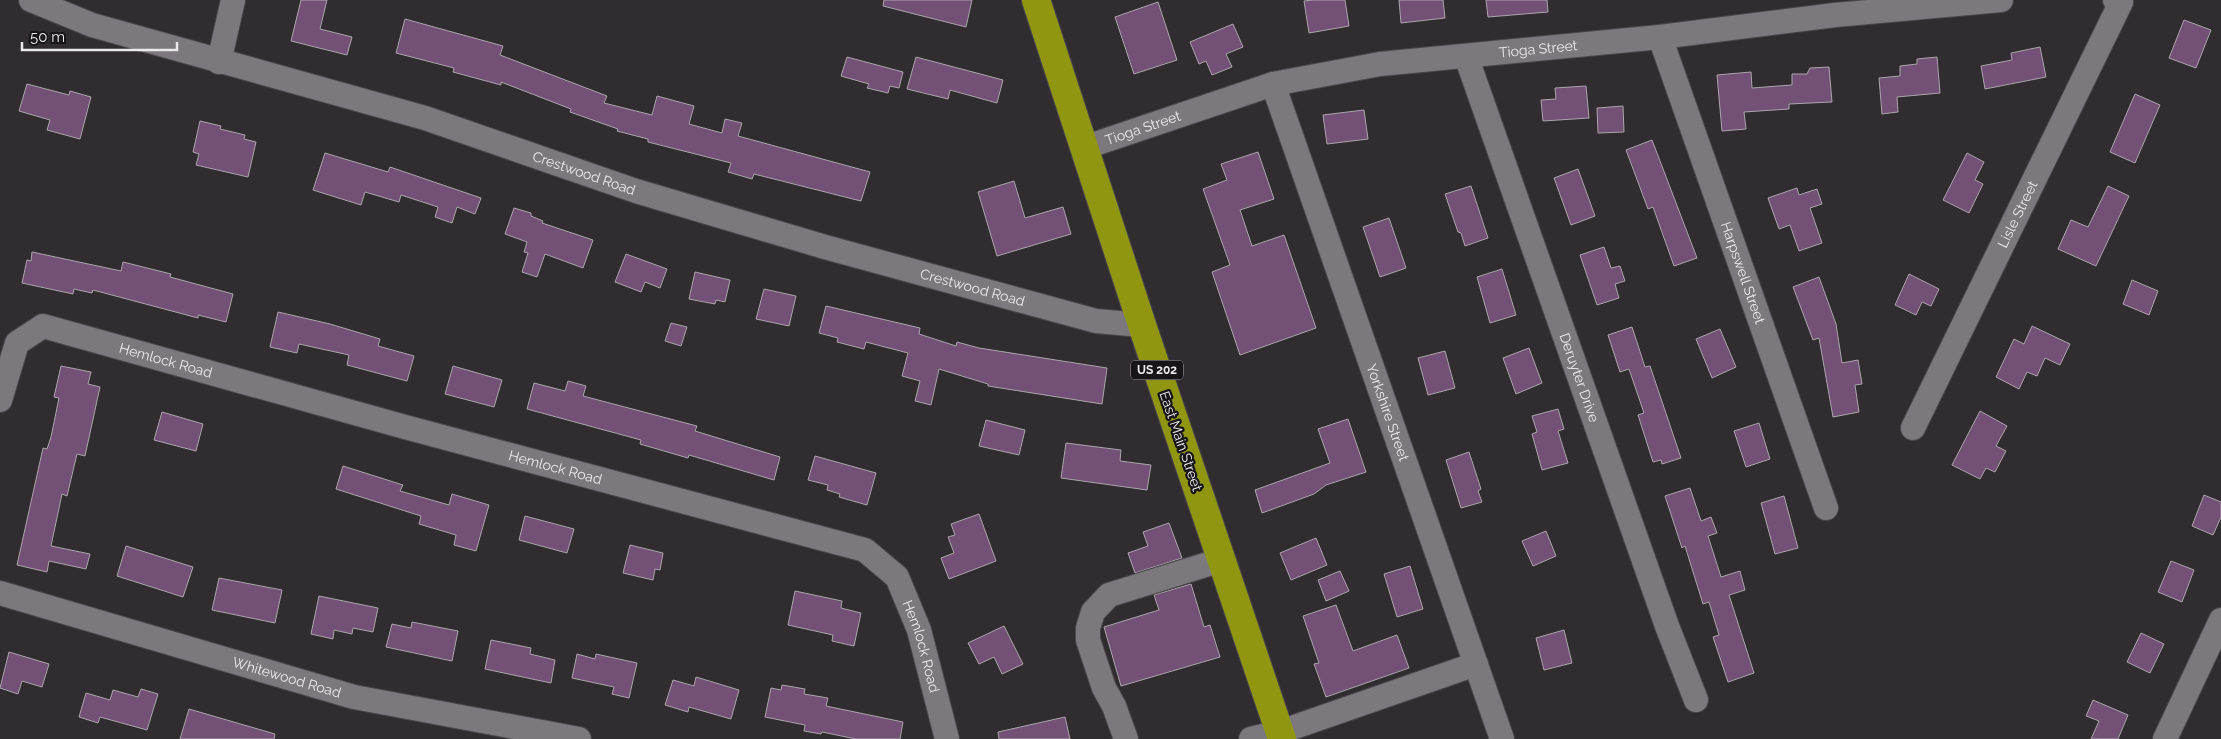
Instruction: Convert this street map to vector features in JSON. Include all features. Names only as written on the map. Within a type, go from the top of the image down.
[{"type":"highway","name":"East Main Street","points":[[1036,0],[1086,147],[1142,325],[1281,736]]},
{"type":"street","name":"Crestwood Road","points":[[31,0],[92,25],[425,118],[636,191],[825,247],[1096,322],[1142,325]]},
{"type":"street","points":[[219,62],[233,0]]},
{"type":"street","name":"Tioga Street","points":[[1086,147],[1274,84],[1380,64],[1660,37],[1834,8],[2001,0]]},
{"type":"street","name":"Lisle Street","points":[[1913,428],[2118,1]]},
{"type":"street","name":"Harpswell Street","points":[[1660,37],[1826,508]]},
{"type":"street","name":"Deruyter Drive","points":[[1466,56],[1664,616],[1696,700]]},
{"type":"street","name":"Yorkshire Street","points":[[1274,84],[1502,739]]},
{"type":"street","name":"Hemlock Road","points":[[0,400],[17,343],[43,326],[405,427],[865,550],[897,577],[918,630],[947,739]]},
{"type":"street","points":[[1126,739],[1116,711],[1104,688],[1088,640],[1089,619],[1098,605],[1109,595],[1221,560]]},
{"type":"street","name":"Whitewood Road","points":[[0,593],[354,697],[579,739]]},
{"type":"street","points":[[2165,739],[2221,620]]},
{"type":"street","points":[[1251,739],[1281,736],[1476,664]]},
{"type":"building","points":[[301,0],[327,0],[320,29],[352,37],[347,55],[291,41]]},
{"type":"building","points":[[884,0],[972,0],[966,27],[883,6]]},
{"type":"building","points":[[1345,0],[1349,26],[1309,33],[1304,1]]},
{"type":"building","points":[[1399,0],[1443,0],[1445,18],[1401,23]]},
{"type":"building","points":[[1486,0],[1547,0],[1548,12],[1488,17]]},
{"type":"building","points":[[1158,2],[1177,60],[1134,74],[1115,17]]},
{"type":"building","points":[[405,19],[503,46],[500,55],[607,96],[604,103],[652,115],[657,96],[694,106],[689,124],[722,133],[725,119],[742,123],[738,136],[870,172],[861,201],[754,174],[752,179],[728,172],[731,163],[648,142],[648,139],[617,131],[618,129],[570,112],[571,109],[501,82],[501,85],[453,72],[454,68],[396,53]]},
{"type":"building","points":[[2184,20],[2211,30],[2196,68],[2169,58]]},
{"type":"building","points":[[1233,24],[1243,47],[1226,54],[1232,67],[1212,75],[1206,61],[1199,64],[1190,42]]},
{"type":"building","points":[[2040,47],[2046,77],[1985,89],[1981,66],[2012,60],[2011,53]]},
{"type":"building","points":[[847,57],[903,72],[899,88],[890,86],[888,93],[867,88],[869,84],[841,76]]},
{"type":"building","points":[[916,57],[1003,80],[997,103],[950,90],[948,99],[907,89]]},
{"type":"building","points":[[1937,57],[1940,93],[1897,97],[1898,112],[1882,114],[1879,78],[1900,76],[1900,66],[1917,64],[1917,59]]},
{"type":"building","points":[[1829,67],[1832,102],[1789,104],[1789,109],[1744,112],[1746,129],[1722,131],[1717,75],[1751,72],[1752,88],[1792,85],[1792,74],[1807,74],[1810,68]]},
{"type":"building","points":[[27,84],[69,95],[70,91],[91,97],[80,139],[47,130],[50,120],[19,111]]},
{"type":"building","points":[[1586,86],[1589,118],[1543,121],[1541,100],[1556,99],[1555,88]]},
{"type":"building","points":[[2135,94],[2160,105],[2135,163],[2110,152]]},
{"type":"building","points":[[1623,106],[1624,132],[1598,133],[1597,108]]},
{"type":"building","points":[[1364,110],[1368,139],[1327,144],[1323,115]]},
{"type":"building","points":[[200,121],[221,126],[220,129],[245,135],[244,139],[256,142],[248,177],[196,165],[199,154],[193,152]]},
{"type":"building","points":[[1652,140],[1697,258],[1674,266],[1653,207],[1648,209],[1626,150]]},
{"type":"building","points":[[1258,152],[1274,199],[1240,210],[1252,246],[1284,235],[1316,328],[1240,355],[1212,272],[1230,265],[1203,189],[1227,180],[1221,164]]},
{"type":"building","points":[[325,153],[388,172],[390,167],[481,198],[475,214],[457,207],[452,223],[435,217],[438,207],[401,195],[399,202],[365,192],[361,205],[313,190]]},
{"type":"building","points":[[1967,153],[1984,162],[1975,180],[1983,184],[1969,213],[1943,200]]},
{"type":"building","points":[[1578,169],[1595,216],[1571,225],[1554,178]]},
{"type":"building","points":[[1014,181],[1025,218],[1063,207],[1071,234],[997,256],[978,192]]},
{"type":"building","points":[[1471,186],[1488,238],[1465,246],[1461,233],[1458,232],[1445,194]]},
{"type":"building","points":[[2108,186],[2129,196],[2096,266],[2058,249],[2071,220],[2088,227]]},
{"type":"building","points":[[1797,188],[1799,195],[1817,189],[1822,204],[1810,208],[1822,243],[1799,251],[1790,225],[1779,229],[1768,198]]},
{"type":"building","points":[[514,208],[531,213],[531,216],[543,221],[542,223],[593,240],[583,268],[545,254],[537,277],[522,272],[528,253],[524,252],[527,242],[505,234]]},
{"type":"building","points":[[1389,218],[1406,268],[1380,277],[1363,227]]},
{"type":"building","points":[[1604,247],[1611,268],[1620,266],[1625,281],[1615,284],[1619,298],[1597,305],[1580,255]]},
{"type":"building","points":[[32,252],[121,271],[123,262],[171,274],[170,277],[233,294],[226,322],[198,315],[198,318],[93,290],[92,293],[74,289],[73,294],[22,283],[27,260],[31,261]]},
{"type":"building","points":[[626,254],[667,269],[660,288],[645,282],[641,292],[615,282]]},
{"type":"building","points":[[1502,269],[1516,315],[1490,323],[1477,277]]},
{"type":"building","points":[[695,272],[730,280],[725,302],[716,300],[715,304],[689,299]]},
{"type":"building","points":[[1909,274],[1939,289],[1931,306],[1922,302],[1916,315],[1895,305]]},
{"type":"building","points":[[1819,277],[1836,324],[1842,363],[1858,360],[1862,384],[1855,385],[1859,412],[1833,417],[1819,338],[1813,340],[1793,287]]},
{"type":"building","points":[[2132,280],[2158,291],[2149,315],[2123,304]]},
{"type":"building","points":[[764,289],[796,296],[789,326],[756,319]]},
{"type":"building","points":[[826,306],[920,328],[919,334],[956,346],[957,342],[979,348],[1107,368],[1102,404],[988,386],[988,384],[939,369],[931,405],[915,401],[920,381],[902,376],[908,353],[866,342],[864,349],[837,342],[838,338],[819,333]]},
{"type":"building","points":[[278,312],[330,324],[380,339],[378,346],[414,356],[407,381],[347,365],[349,355],[299,344],[297,353],[270,347]]},
{"type":"building","points":[[671,323],[687,327],[681,346],[665,341]]},
{"type":"building","points":[[2032,326],[2070,344],[2060,365],[2045,358],[2037,376],[2027,372],[2019,389],[1996,377],[2014,339],[2024,344]]},
{"type":"building","points":[[1632,327],[1645,367],[1650,366],[1681,458],[1662,464],[1661,460],[1653,462],[1638,415],[1644,413],[1629,369],[1620,372],[1608,335]]},
{"type":"building","points":[[1720,329],[1736,367],[1712,378],[1696,339]]},
{"type":"building","points":[[1529,348],[1542,383],[1516,394],[1503,358]]},
{"type":"building","points":[[1445,351],[1455,388],[1428,395],[1418,358]]},
{"type":"building","points":[[61,366],[91,372],[88,384],[100,387],[85,456],[77,454],[67,496],[62,494],[51,546],[90,554],[86,569],[49,561],[47,572],[17,565],[43,448],[47,449],[51,437],[59,398],[54,397]]},
{"type":"building","points":[[453,366],[502,380],[494,407],[445,394]]},
{"type":"building","points":[[568,381],[586,386],[583,396],[697,426],[695,431],[780,457],[774,480],[689,455],[688,458],[640,444],[641,440],[527,409],[534,383],[565,391]]},
{"type":"building","points":[[1558,409],[1564,429],[1558,431],[1568,463],[1542,470],[1532,434],[1537,432],[1532,416]]},
{"type":"building","points":[[1980,411],[2007,426],[1996,446],[2006,451],[1995,472],[1986,468],[1980,479],[1952,465]]},
{"type":"building","points":[[162,412],[203,424],[196,451],[154,440]]},
{"type":"building","points":[[1348,419],[1366,472],[1326,485],[1314,494],[1262,513],[1255,490],[1330,463],[1318,429]]},
{"type":"building","points":[[986,420],[1025,430],[1019,455],[979,446]]},
{"type":"building","points":[[1759,423],[1770,459],[1746,467],[1734,431]]},
{"type":"building","points":[[1066,443],[1121,450],[1120,461],[1151,465],[1147,490],[1061,478]]},
{"type":"building","points":[[1469,452],[1481,489],[1478,491],[1482,502],[1461,508],[1446,460]]},
{"type":"building","points":[[815,456],[876,473],[867,505],[839,497],[840,494],[827,490],[828,485],[808,480]]},
{"type":"building","points":[[343,466],[403,485],[400,491],[449,505],[452,494],[489,505],[476,551],[454,545],[456,535],[419,524],[421,516],[336,489]]},
{"type":"building","points":[[1690,488],[1701,521],[1711,517],[1717,533],[1708,536],[1721,577],[1740,571],[1745,590],[1729,595],[1754,673],[1728,682],[1713,637],[1719,635],[1709,602],[1703,604],[1685,546],[1682,548],[1665,496]]},
{"type":"building","points":[[2204,495],[2221,502],[2221,517],[2213,535],[2192,526]]},
{"type":"building","points":[[1784,496],[1798,548],[1775,554],[1761,503]]},
{"type":"building","points":[[979,514],[996,561],[949,579],[941,558],[954,553],[948,537],[955,535],[951,524]]},
{"type":"building","points":[[525,516],[574,529],[567,553],[519,540]]},
{"type":"building","points":[[1169,523],[1182,558],[1135,573],[1128,553],[1148,546],[1143,532]]},
{"type":"building","points":[[1546,531],[1556,556],[1533,566],[1522,541]]},
{"type":"building","points":[[1316,538],[1327,565],[1291,580],[1280,553]]},
{"type":"building","points":[[630,545],[663,553],[660,570],[655,569],[653,580],[623,573]]},
{"type":"building","points":[[126,546],[193,567],[183,597],[117,576]]},
{"type":"building","points":[[2171,561],[2194,570],[2182,602],[2158,592]]},
{"type":"building","points":[[1410,566],[1423,609],[1397,617],[1384,574]]},
{"type":"building","points":[[1340,571],[1349,591],[1326,601],[1318,580]]},
{"type":"building","points":[[219,578],[282,590],[275,623],[212,610]]},
{"type":"building","points":[[1191,584],[1204,627],[1210,625],[1220,657],[1121,686],[1104,627],[1159,610],[1154,595]]},
{"type":"building","points":[[795,591],[842,601],[841,608],[861,613],[854,646],[832,641],[833,635],[788,625]]},
{"type":"building","points":[[319,596],[378,608],[373,632],[353,628],[352,634],[334,630],[333,639],[311,634]]},
{"type":"building","points":[[1336,605],[1353,651],[1397,635],[1409,668],[1326,697],[1314,664],[1319,663],[1303,616]]},
{"type":"building","points":[[412,622],[458,631],[452,661],[386,647],[392,624],[411,628]]},
{"type":"building","points":[[1004,626],[1023,664],[1002,674],[994,657],[979,664],[968,643]]},
{"type":"building","points":[[1564,630],[1572,663],[1544,670],[1536,638]]},
{"type":"building","points":[[2141,633],[2164,644],[2150,673],[2127,662]]},
{"type":"building","points":[[491,640],[531,648],[530,654],[555,660],[551,683],[485,669]]},
{"type":"building","points":[[9,652],[49,664],[42,687],[22,681],[18,694],[0,688]]},
{"type":"building","points":[[577,654],[595,659],[596,654],[637,663],[629,698],[612,694],[614,687],[572,678]]},
{"type":"building","points":[[696,677],[739,690],[731,719],[689,707],[688,712],[665,705],[673,680],[694,686]]},
{"type":"building","points":[[782,685],[805,689],[804,694],[828,698],[826,706],[903,722],[900,739],[856,739],[822,732],[821,734],[804,731],[805,725],[765,717],[771,688],[781,690]]},
{"type":"building","points":[[141,689],[158,694],[147,730],[100,717],[98,723],[79,717],[86,693],[110,700],[113,690],[138,697]]},
{"type":"building","points":[[2093,700],[2128,715],[2118,739],[2091,739],[2099,721],[2086,716]]},
{"type":"building","points":[[189,709],[275,734],[274,739],[180,739]]},
{"type":"building","points":[[1065,717],[1070,739],[999,739],[998,732]]}]
